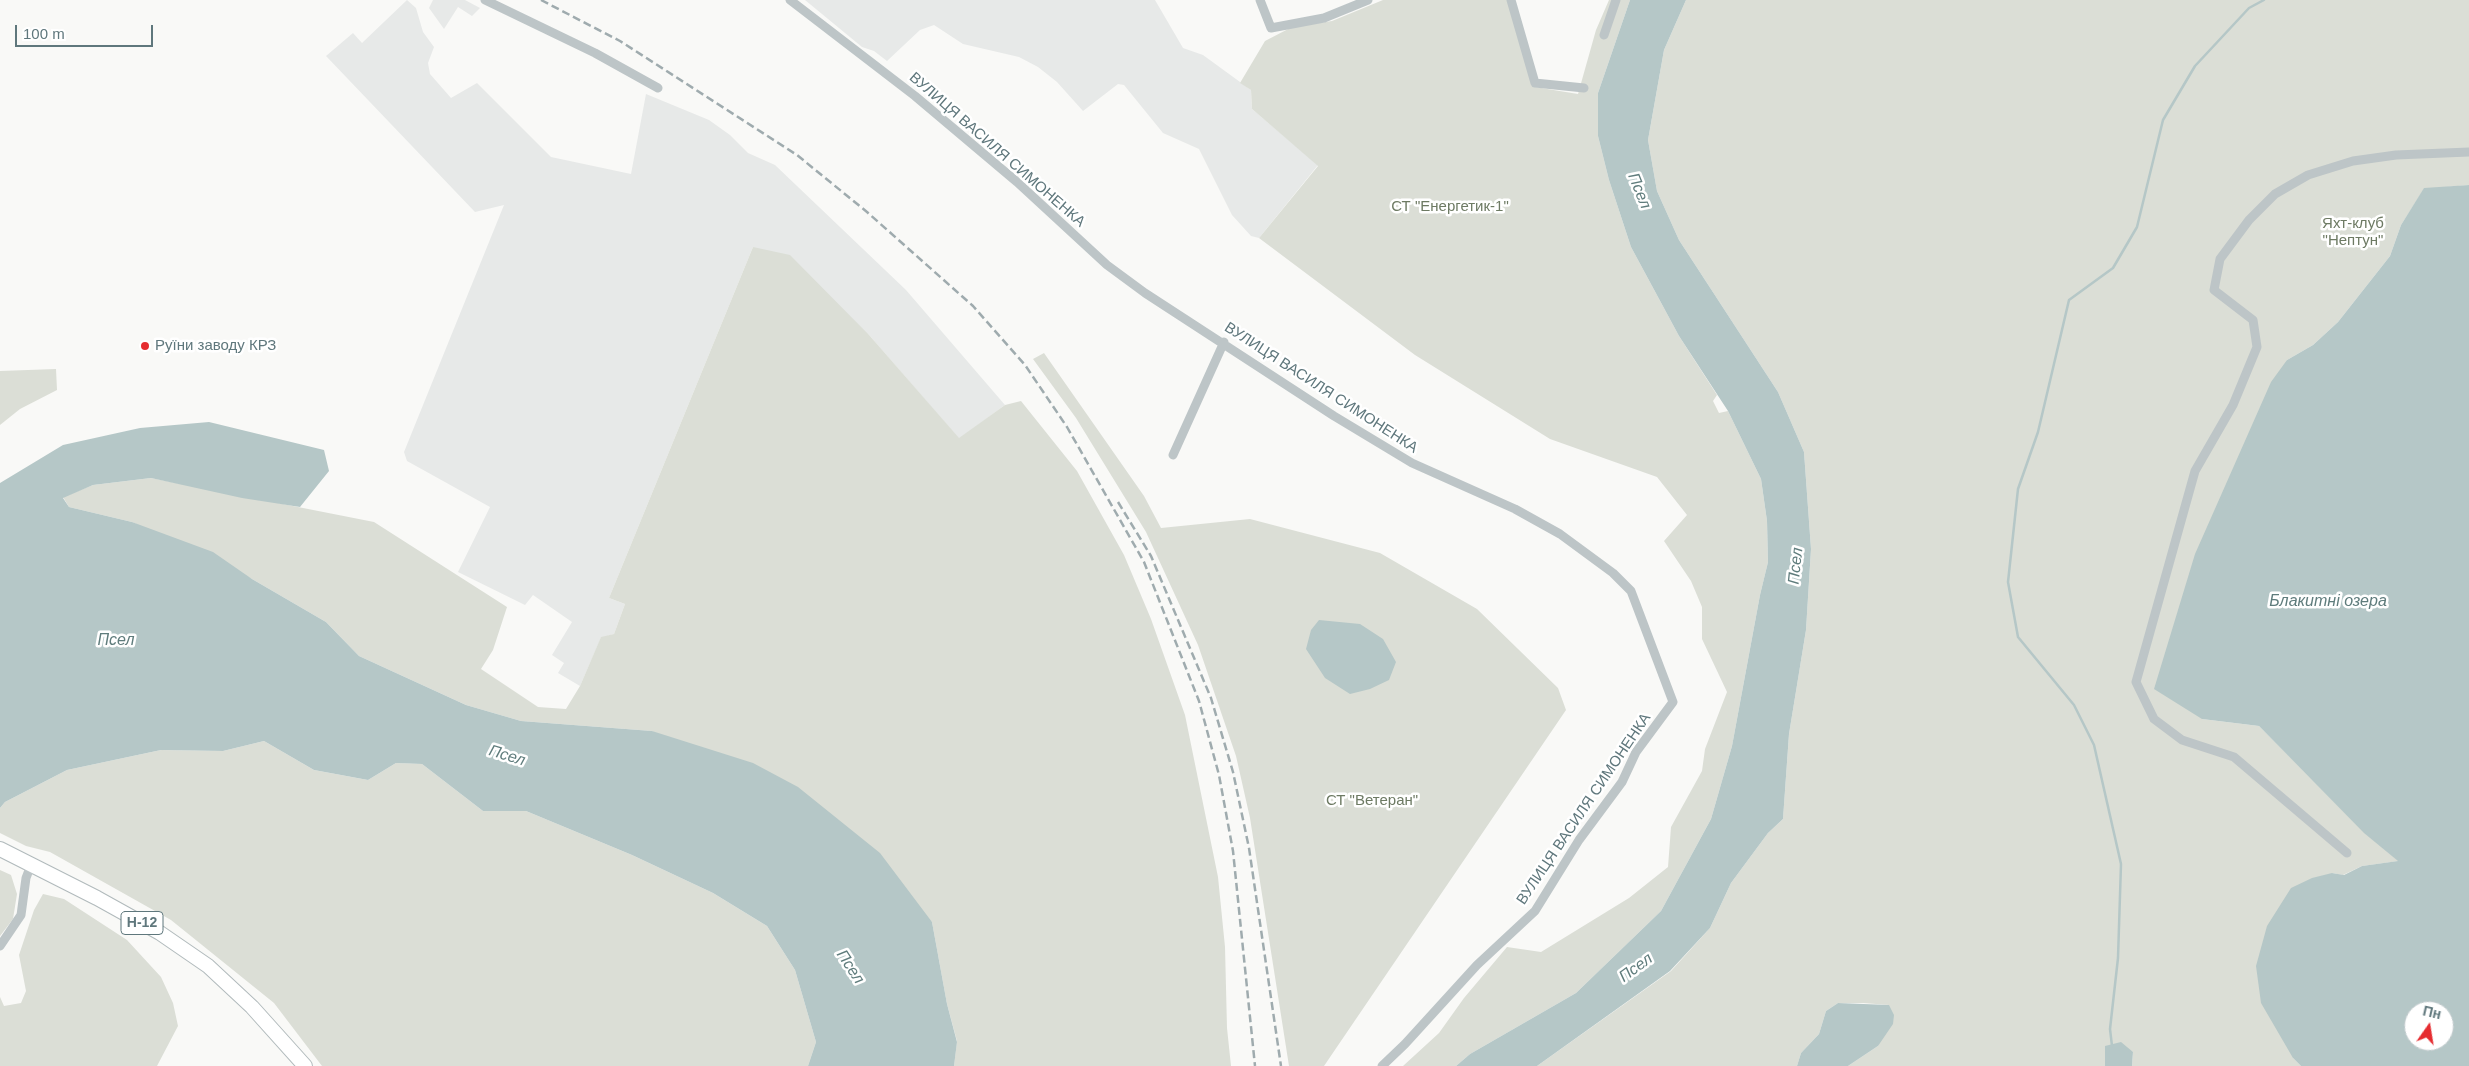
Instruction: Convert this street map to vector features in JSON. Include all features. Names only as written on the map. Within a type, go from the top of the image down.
[{"type":"main road","name":"Н-12","points":[[0,849],[160,933],[208,966],[252,1007],[305,1066]]},
{"type":"street","points":[[485,0],[595,54],[658,88]]},
{"type":"street","name":"ВУЛИЦЯ ВАСИЛЯ СИМОНЕНКА","points":[[790,0],[922,102],[1018,182],[1107,264],[1145,293],[1224,342],[1334,416],[1412,463],[1522,513],[1560,534],[1613,573],[1632,591],[1673,702],[1636,752],[1622,782],[1579,840],[1535,911],[1477,965],[1406,1044],[1382,1066]]},
{"type":"street","points":[[1260,0],[1271,28],[1324,18],[1368,0]]},
{"type":"street","points":[[1511,0],[1535,83],[1584,88]]},
{"type":"street","points":[[1604,35],[1616,0]]},
{"type":"street","points":[[2347,853],[2234,756],[2182,740],[2154,719],[2136,682],[2195,472],[2233,405],[2257,347],[2253,320],[2214,290],[2220,259],[2249,220],[2275,194],[2308,175],[2353,161],[2396,155],[2469,152]]},
{"type":"street","points":[[1173,455],[1224,342]]},
{"type":"street","points":[[0,946],[21,915],[26,878],[25,862]]},
{"type":"shaded area","points":[[407,0],[416,8],[423,32],[434,47],[428,63],[430,74],[451,98],[477,83],[551,157],[631,174],[646,94],[709,120],[730,135],[748,153],[775,165],[906,290],[1005,405],[959,439],[870,336],[753,247],[609,598],[625,604],[614,634],[601,638],[580,686],[558,673],[564,663],[552,655],[572,622],[533,595],[525,605],[458,572],[490,507],[407,461],[404,452],[504,205],[475,212],[326,56],[353,33],[362,43]]},
{"type":"shaded area","points":[[433,0],[465,0],[480,8],[472,16],[458,7],[444,29],[429,8]]},
{"type":"shaded area","points":[[805,0],[1155,0],[1183,48],[1203,55],[1251,90],[1252,109],[1318,165],[1259,238],[1251,236],[1232,215],[1199,149],[1163,133],[1124,85],[1118,84],[1083,111],[1057,82],[1038,67],[1019,57],[963,44],[934,25],[920,30],[887,61],[874,51],[862,47]]},
{"type":"green space","name":"СТ \"Енергетик-1\"","points":[[1383,0],[1509,0],[1535,87],[1578,94],[1596,30],[1609,0],[1630,0],[1598,93],[1598,136],[1609,180],[1631,247],[1679,336],[1717,395],[1713,401],[1719,413],[1728,411],[1761,479],[1767,521],[1768,562],[1760,595],[1732,746],[1711,819],[1661,911],[1576,993],[1470,1054],[1456,1066],[1403,1066],[1439,1033],[1464,998],[1507,947],[1541,952],[1629,898],[1668,867],[1671,827],[1702,771],[1705,749],[1727,692],[1702,639],[1702,607],[1691,581],[1664,541],[1687,515],[1657,477],[1550,439],[1415,355],[1259,238],[1318,166],[1252,109],[1251,90],[1240,83],[1265,41],[1292,27],[1332,21]]},
{"type":"green space","name":"Яхт-клуб \"Нептун\"","points":[[1686,0],[2469,0],[2469,185],[2424,189],[2401,225],[2390,256],[2338,322],[2313,345],[2287,360],[2202,719],[2259,726],[2364,832],[2399,861],[2362,866],[2343,875],[2332,873],[2293,1058],[2301,1066],[2132,1066],[2133,1052],[2105,1046],[2105,1066],[1848,1066],[1878,1046],[1889,1005],[1838,1003],[1826,1011],[1819,1034],[1801,1053],[1797,1066],[1537,1066],[1671,971],[1710,928],[1731,883],[1768,833],[1783,819],[1789,734],[1806,630],[1811,549],[1804,452],[1778,392],[1679,240],[1657,191],[1648,140],[1664,50]]},
{"type":"green space","points":[[753,247],[790,255],[870,336],[959,438],[1005,405],[1021,401],[1077,471],[1124,555],[1151,619],[1185,715],[1218,877],[1225,947],[1227,1028],[1231,1066],[954,1066],[957,1041],[947,1004],[932,922],[652,731],[521,721],[466,705],[359,656],[326,622],[252,579],[132,522],[69,507],[63,497],[93,485],[151,478],[374,522],[507,607],[493,650],[481,669],[538,707],[566,709],[580,686],[601,637],[614,634],[625,604],[609,598]]},
{"type":"green space","name":"СТ \"Ветеран\"","points":[[1044,353],[1144,496],[1161,528],[1250,519],[1380,553],[1477,609],[1558,688],[1566,710],[1324,1066],[1289,1066],[1250,818],[1236,756],[1198,645],[1146,532],[1076,418],[1033,359]]},
{"type":"green space","points":[[56,369],[57,390],[20,409],[0,425],[0,371]]},
{"type":"green space","points":[[264,741],[314,770],[368,780],[396,763],[422,764],[483,811],[526,811],[632,855],[713,893],[767,926],[795,970],[816,1042],[808,1066],[322,1066],[274,1003],[171,920],[50,852],[26,846],[0,833],[0,808],[5,802],[67,770],[161,750],[223,751]]},
{"type":"green space","points":[[0,870],[11,875],[17,894],[13,919],[0,936]]},
{"type":"green space","points":[[43,894],[64,899],[127,940],[161,977],[173,1003],[178,1026],[157,1066],[0,1066],[0,997],[4,1006],[21,1003],[26,991],[19,955],[34,910]]},
{"type":"water","name":"Псел","points":[[1630,0],[1686,0],[1664,50],[1648,140],[1657,191],[1679,240],[1778,392],[1804,452],[1811,549],[1806,630],[1789,734],[1783,819],[1768,833],[1731,883],[1710,928],[1670,971],[1537,1066],[1456,1066],[1470,1054],[1576,993],[1661,911],[1711,819],[1732,746],[1760,595],[1768,562],[1767,521],[1761,479],[1728,411],[1679,336],[1631,247],[1609,180],[1598,136],[1598,93]]},
{"type":"water","name":"Блакитні озера","points":[[2469,185],[2469,1066],[2301,1066],[2293,1058],[2261,1003],[2256,966],[2267,926],[2291,888],[2312,878],[2332,873],[2344,875],[2362,866],[2398,861],[2364,833],[2259,726],[2202,719],[2154,689],[2195,554],[2271,382],[2287,360],[2313,345],[2338,322],[2390,256],[2401,225],[2424,188]]},
{"type":"water","name":"Псел","points":[[209,422],[324,450],[329,471],[300,507],[242,498],[151,478],[93,485],[63,498],[69,507],[132,522],[213,552],[252,579],[326,622],[359,656],[466,705],[521,721],[652,731],[753,763],[798,787],[880,853],[932,922],[947,1004],[957,1042],[954,1066],[808,1066],[816,1042],[795,970],[767,926],[713,893],[632,855],[526,811],[483,811],[422,764],[396,763],[368,780],[314,770],[264,741],[223,751],[161,750],[67,770],[5,802],[0,808],[0,483],[63,445],[140,428]]},
{"type":"water","points":[[1319,620],[1360,624],[1383,639],[1396,662],[1389,680],[1370,689],[1350,694],[1325,678],[1306,649],[1311,630]]},
{"type":"water","points":[[1838,1003],[1889,1005],[1894,1015],[1893,1024],[1878,1046],[1848,1066],[1797,1066],[1801,1053],[1819,1034],[1826,1011]]},
{"type":"water","points":[[2121,1042],[2133,1052],[2132,1066],[2105,1066],[2105,1046]]},
{"type":"waterway","points":[[2112,1046],[2110,1029],[2118,958],[2121,864],[2094,745],[2074,705],[2018,637],[2008,582],[2018,489],[2038,432],[2069,300],[2113,268],[2137,227],[2163,120],[2195,66],[2249,8],[2264,0]]},
{"type":"railway","points":[[541,0],[620,41],[797,155],[867,212],[973,306],[1025,365],[1067,427],[1144,562],[1199,701],[1219,775],[1233,851],[1255,1066]]},
{"type":"railway","points":[[1118,502],[1151,556],[1211,698],[1233,772],[1249,848],[1281,1066]]},
{"type":"place","name":"Руїни заводу КРЗ","points":[[145,346]]}]
